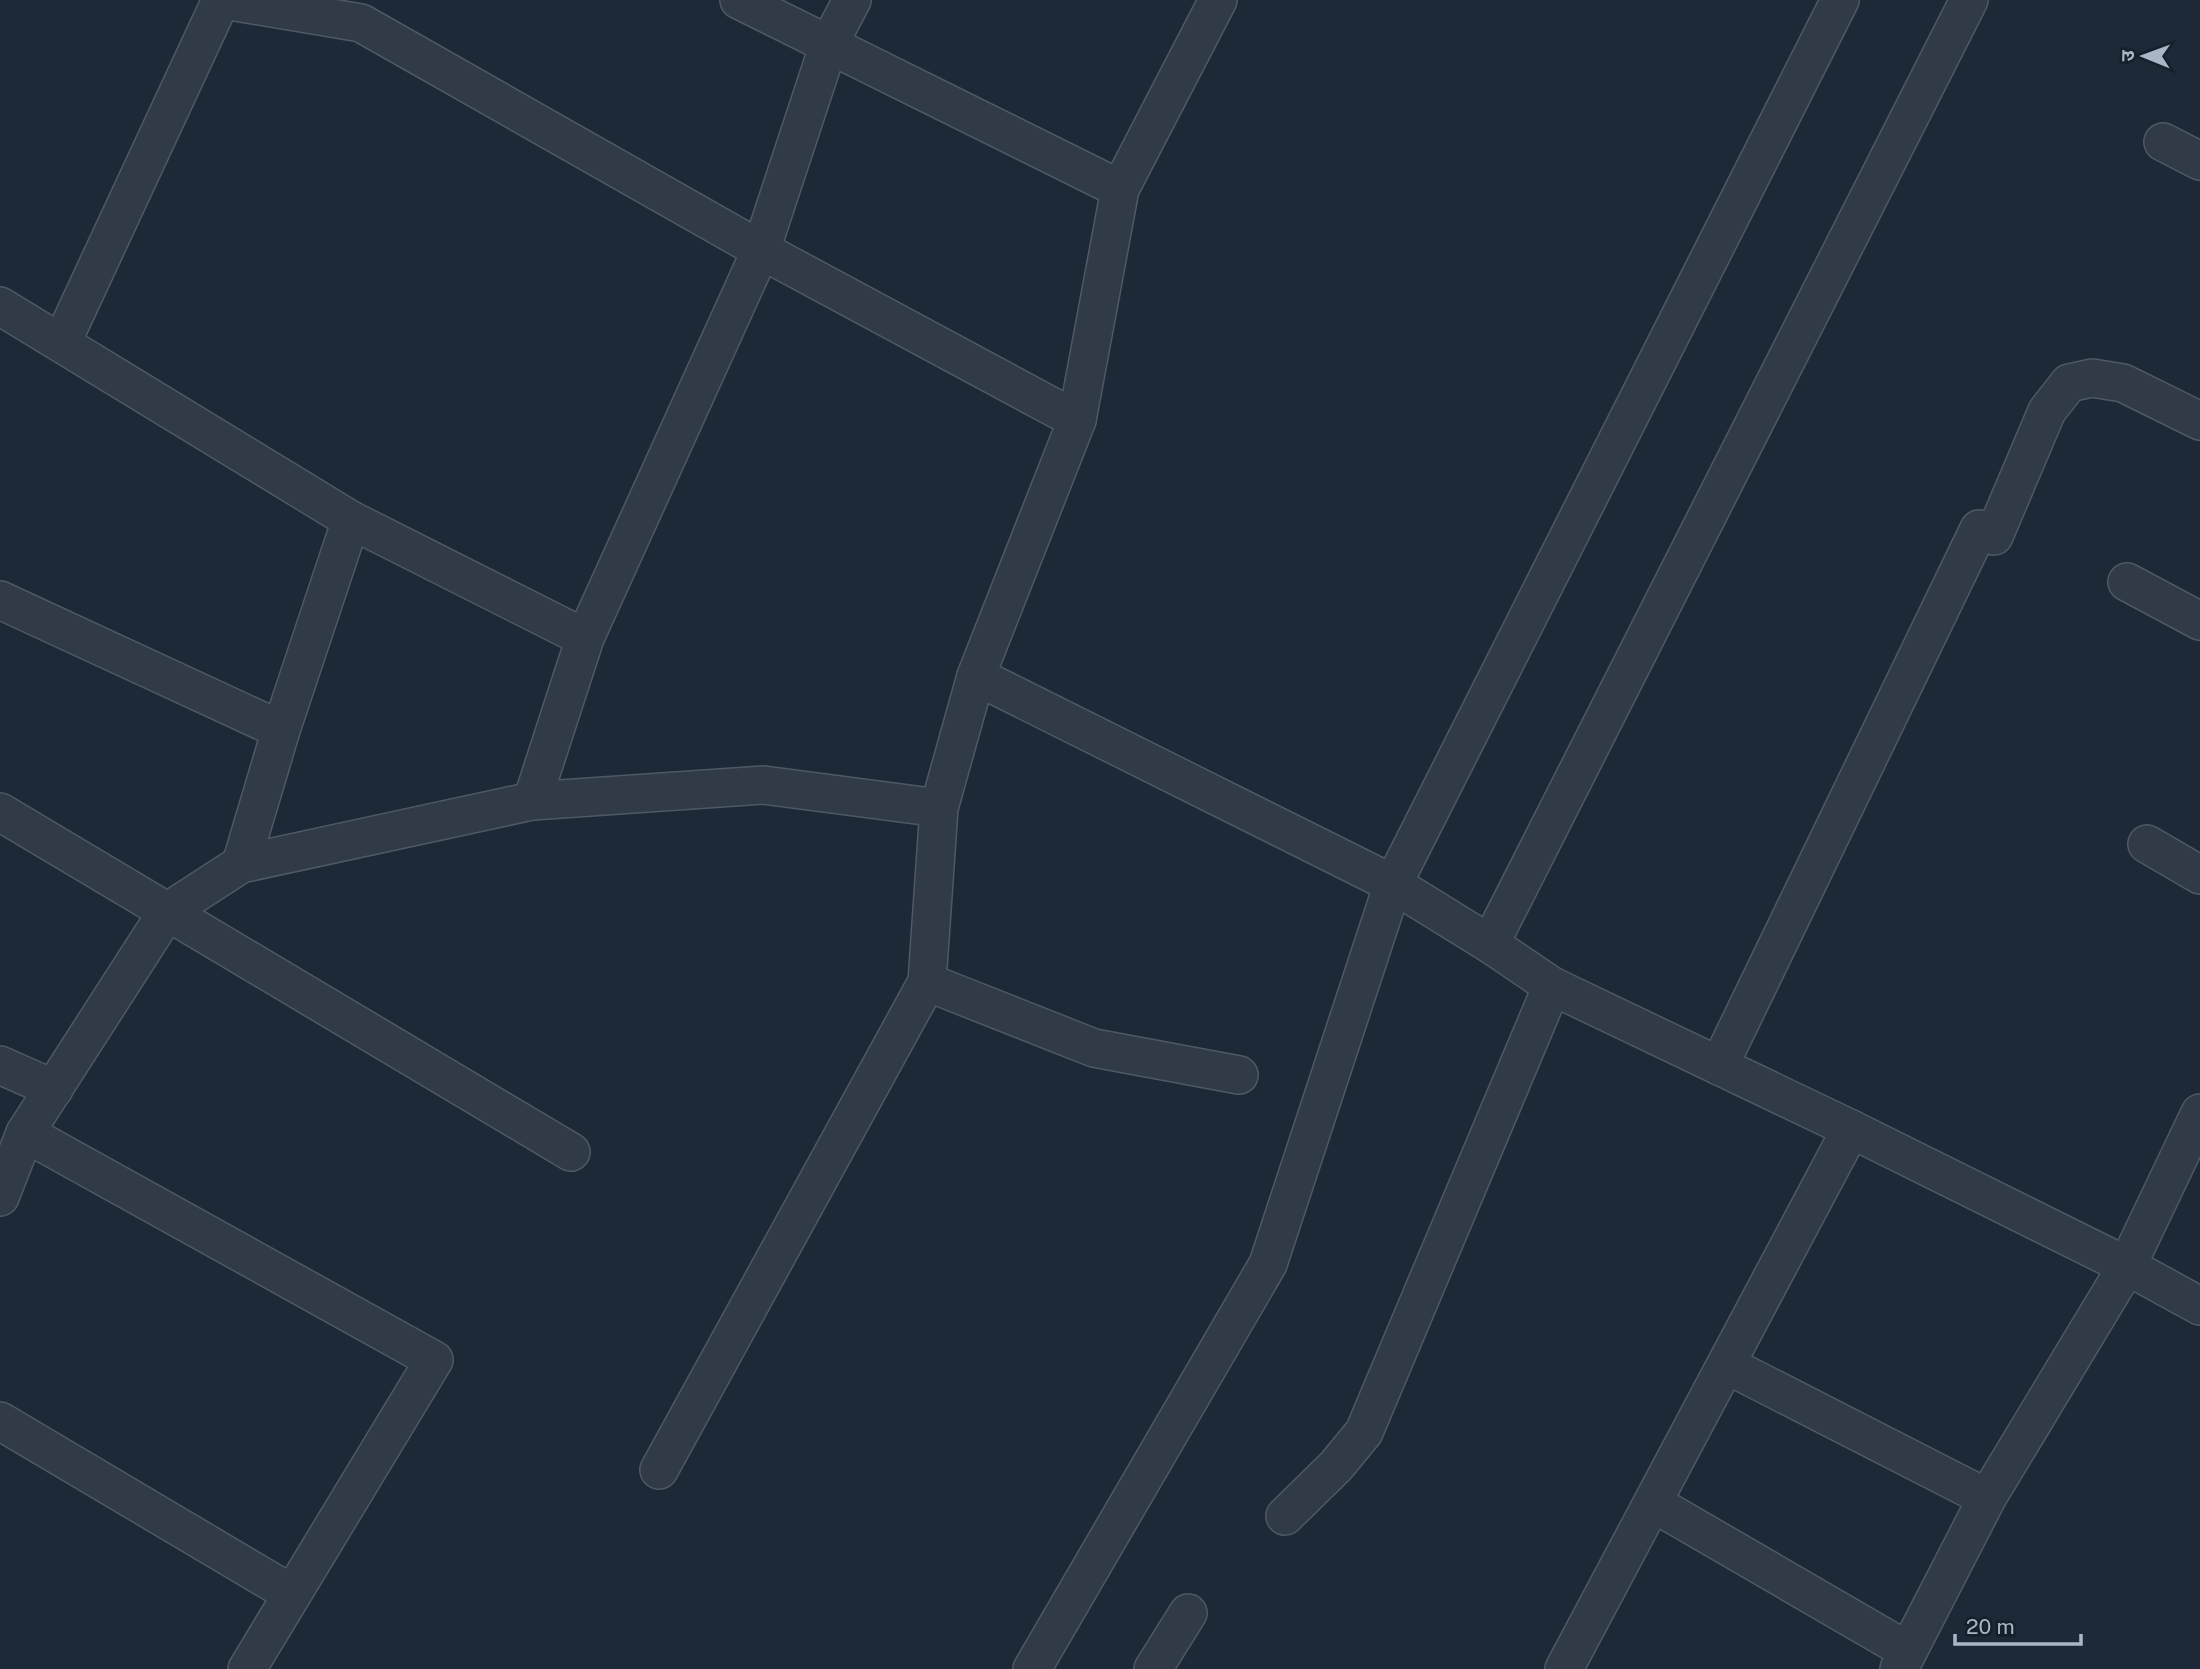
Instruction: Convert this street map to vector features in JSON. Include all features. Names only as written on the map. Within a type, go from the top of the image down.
[{"type":"street","points":[[62,342],[222,0],[361,23],[761,250],[1077,421]]},
{"type":"street","points":[[739,0],[1120,189]]},
{"type":"street","points":[[532,801],[584,638],[761,250],[829,44],[852,0]]},
{"type":"street","points":[[659,1470],[927,982],[939,808],[976,676],[1077,421],[1120,189],[1218,0]]},
{"type":"street","points":[[1032,1669],[1268,1264],[1393,884],[1840,0]]},
{"type":"street","points":[[1490,944],[1969,0]]},
{"type":"street","points":[[2163,142],[2200,162]]},
{"type":"street","points":[[0,306],[351,520],[584,638]]},
{"type":"street","points":[[1719,1066],[2047,411],[2069,383],[2092,378],[2123,383],[2200,421]]},
{"type":"street","points":[[241,864],[281,730],[351,520]]},
{"type":"street","points":[[2127,582],[2200,621]]},
{"type":"street","points":[[0,600],[281,730]]},
{"type":"street","points":[[976,676],[1393,884],[1552,986],[1851,1129],[2127,1266],[2200,1306]]},
{"type":"street","points":[[0,1197],[25,1133],[167,912],[241,864],[532,801],[764,785],[939,808]]},
{"type":"street","points":[[0,812],[571,1152]]},
{"type":"street","points":[[2147,844],[2200,875]]},
{"type":"street","points":[[927,982],[1094,1048],[1239,1075]]},
{"type":"street","points":[[1285,1516],[1336,1466],[1364,1432],[1552,986]]},
{"type":"street","points":[[0,1065],[54,1089]]},
{"type":"street","points":[[1653,1503],[1904,1660],[1987,1498],[2127,1266],[2200,1113]]},
{"type":"street","points":[[1576,1665],[1653,1503],[1851,1129]]},
{"type":"street","points":[[25,1133],[434,1360],[247,1669]]},
{"type":"street","points":[[1727,1365],[1987,1498]]},
{"type":"street","points":[[0,1421],[292,1594]]},
{"type":"street","points":[[1153,1669],[1188,1613]]}]
